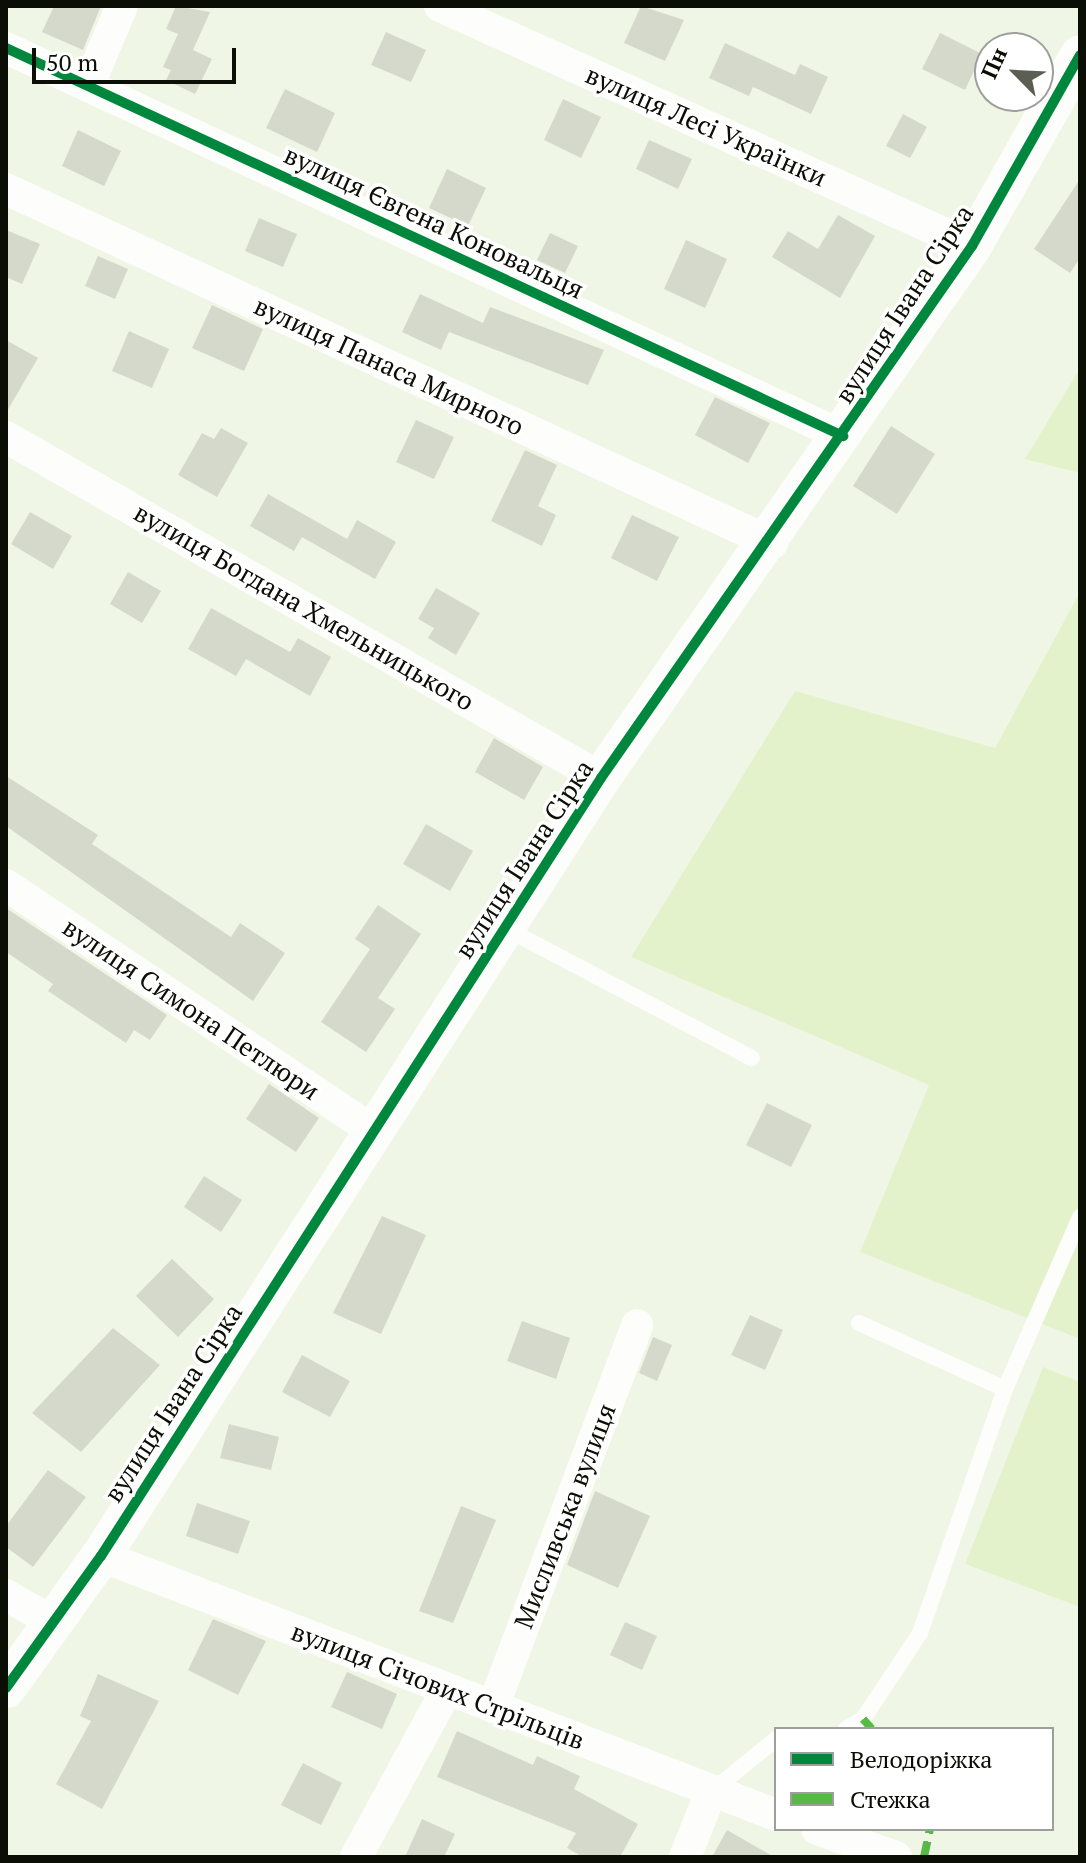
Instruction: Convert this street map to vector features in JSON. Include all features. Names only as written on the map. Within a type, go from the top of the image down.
[{"type":"street","points":[[88,86],[122,6]]},
{"type":"street","name":"вулиця Лесі Українки","points":[[440,6],[972,246]]},
{"type":"street","name":"вулиця Євгена Коновальця","points":[[6,48],[843,436]]},
{"type":"street","name":"вулиця Івана Сірка","points":[[6,1688],[51,1621],[101,1556],[601,778],[772,543],[972,246],[1080,55]]},
{"type":"street","name":"вулиця Панаса Мирного","points":[[6,189],[772,543]]},
{"type":"street","name":"вулиця Богдана Хмельницького","points":[[6,437],[601,778]]},
{"type":"street","name":"вулиця Симона Петлюри","points":[[6,885],[375,1132]]},
{"type":"street","name":"Мисливська вулиця","points":[[493,1707],[637,1325]]},
{"type":"street","name":"вулиця Січових Стрільців","points":[[101,1556],[446,1691],[774,1814]]},
{"type":"street","points":[[6,1595],[51,1621]]},
{"type":"street","points":[[356,1857],[446,1691]]},
{"type":"street","points":[[685,1857],[711,1792]]},
{"type":"street","points":[[823,1831],[896,1857]]},
{"type":"lane","points":[[505,928],[752,1058]]},
{"type":"lane","points":[[849,1727],[863,1719],[920,1633],[1005,1389],[1080,1217]]},
{"type":"lane","points":[[859,1323],[1005,1389]]},
{"type":"lane","points":[[711,1792],[774,1741]]},
{"type":"green space","points":[[1080,368],[1080,473],[1025,459]]},
{"type":"green space","points":[[1080,592],[1080,1339],[860,1252],[929,1085],[631,957],[795,691],[995,748]]},
{"type":"green space","points":[[1043,1367],[1080,1382],[1080,1607],[965,1564]]},
{"type":"building","points":[[54,6],[101,6],[83,50],[42,32]]},
{"type":"building","points":[[176,6],[210,12],[193,50],[212,59],[195,94],[166,80],[171,70],[163,67],[178,34],[166,29]]},
{"type":"building","points":[[641,6],[684,20],[665,61],[624,43]]},
{"type":"building","points":[[386,32],[426,50],[411,82],[371,65]]},
{"type":"building","points":[[940,33],[974,50],[974,71],[965,90],[922,69]]},
{"type":"building","points":[[725,43],[795,75],[800,64],[828,77],[811,114],[753,87],[749,96],[709,78]]},
{"type":"building","points":[[285,89],[335,113],[317,152],[266,128]]},
{"type":"building","points":[[563,99],[601,117],[581,158],[544,140]]},
{"type":"building","points":[[903,114],[927,127],[910,158],[886,146]]},
{"type":"building","points":[[78,130],[121,151],[104,186],[62,166]]},
{"type":"building","points":[[649,140],[692,159],[678,189],[636,169]]},
{"type":"building","points":[[447,169],[486,188],[468,226],[429,208]]},
{"type":"building","points":[[1080,179],[1080,258],[1070,273],[1034,249]]},
{"type":"building","points":[[838,215],[875,236],[840,298],[772,257],[788,231],[818,249]]},
{"type":"building","points":[[259,218],[297,234],[283,267],[245,251]]},
{"type":"building","points":[[6,230],[40,244],[22,284],[6,277]]},
{"type":"building","points":[[550,233],[578,246],[565,273],[537,260]]},
{"type":"building","points":[[686,240],[727,259],[705,308],[664,289]]},
{"type":"building","points":[[98,256],[128,269],[115,299],[85,286]]},
{"type":"building","points":[[420,294],[483,323],[490,307],[604,350],[588,385],[449,332],[441,350],[402,332]]},
{"type":"building","points":[[212,305],[263,329],[244,371],[192,348]]},
{"type":"building","points":[[129,331],[169,349],[152,388],[112,371]]},
{"type":"building","points":[[6,340],[38,358],[6,413]]},
{"type":"building","points":[[715,397],[770,423],[748,463],[695,435]]},
{"type":"building","points":[[416,420],[454,437],[434,479],[396,462]]},
{"type":"building","points":[[891,426],[935,454],[897,514],[853,486]]},
{"type":"building","points":[[221,428],[248,443],[217,497],[178,475],[202,433],[214,439]]},
{"type":"building","points":[[525,450],[557,465],[538,506],[556,515],[542,546],[491,521]]},
{"type":"building","points":[[268,494],[347,539],[357,520],[396,542],[375,579],[302,537],[294,551],[250,526]]},
{"type":"building","points":[[30,512],[72,536],[53,569],[11,544]]},
{"type":"building","points":[[632,515],[679,537],[657,581],[611,558]]},
{"type":"building","points":[[128,572],[161,591],[142,623],[110,604]]},
{"type":"building","points":[[436,588],[480,613],[456,655],[428,638],[434,628],[418,619]]},
{"type":"building","points":[[211,608],[290,652],[298,638],[331,657],[310,696],[246,659],[236,676],[188,649]]},
{"type":"building","points":[[494,738],[543,767],[524,800],[475,772]]},
{"type":"building","points":[[6,776],[98,835],[92,844],[231,937],[240,923],[285,953],[253,1001],[6,826]]},
{"type":"building","points":[[426,824],[473,851],[450,891],[403,864]]},
{"type":"building","points":[[378,905],[421,934],[378,998],[395,1009],[366,1052],[321,1022],[370,949],[355,939]]},
{"type":"building","points":[[6,908],[167,1015],[150,1040],[134,1030],[126,1043],[48,991],[53,984],[6,952]]},
{"type":"building","points":[[269,1084],[319,1118],[296,1152],[246,1119]]},
{"type":"building","points":[[767,1103],[812,1125],[791,1167],[746,1145]]},
{"type":"building","points":[[204,1176],[242,1200],[221,1232],[184,1207]]},
{"type":"building","points":[[382,1216],[426,1235],[381,1334],[333,1313]]},
{"type":"building","points":[[172,1259],[214,1299],[178,1337],[136,1296]]},
{"type":"building","points":[[750,1315],[783,1330],[765,1370],[731,1355]]},
{"type":"building","points":[[522,1321],[570,1338],[556,1379],[507,1361]]},
{"type":"building","points":[[113,1328],[160,1365],[81,1452],[32,1413]]},
{"type":"building","points":[[653,1337],[672,1345],[657,1381],[639,1373]]},
{"type":"building","points":[[302,1355],[350,1381],[330,1417],[282,1392]]},
{"type":"building","points":[[229,1424],[279,1437],[271,1470],[220,1458]]},
{"type":"building","points":[[48,1470],[86,1497],[33,1567],[6,1547],[6,1526]]},
{"type":"building","points":[[595,1491],[650,1516],[618,1588],[567,1565]]},
{"type":"building","points":[[197,1503],[250,1521],[238,1554],[186,1536]]},
{"type":"building","points":[[461,1506],[496,1520],[453,1623],[419,1611]]},
{"type":"building","points":[[213,1619],[266,1641],[238,1695],[188,1670]]},
{"type":"building","points":[[625,1622],[657,1636],[642,1670],[610,1655]]},
{"type":"building","points":[[347,1672],[397,1694],[382,1729],[331,1707]]},
{"type":"building","points":[[98,1674],[159,1701],[102,1809],[56,1784],[91,1721],[80,1716]]},
{"type":"building","points":[[457,1731],[533,1765],[537,1756],[580,1776],[574,1789],[638,1824],[620,1857],[583,1857],[567,1848],[576,1833],[437,1777]]},
{"type":"building","points":[[303,1763],[342,1783],[321,1825],[281,1805]]},
{"type":"building","points":[[422,1819],[455,1834],[444,1857],[405,1857]]},
{"type":"building","points":[[727,1830],[774,1857],[712,1857]]},
{"type":"marked path","points":[[863,1719],[870,1727]]},
{"type":"marked path","points":[[924,1857],[930,1831]]},
{"type":"cycle path","points":[[6,48],[843,436]]},
{"type":"cycle path","points":[[6,1688],[101,1556],[601,778],[972,246],[1080,55]]}]
